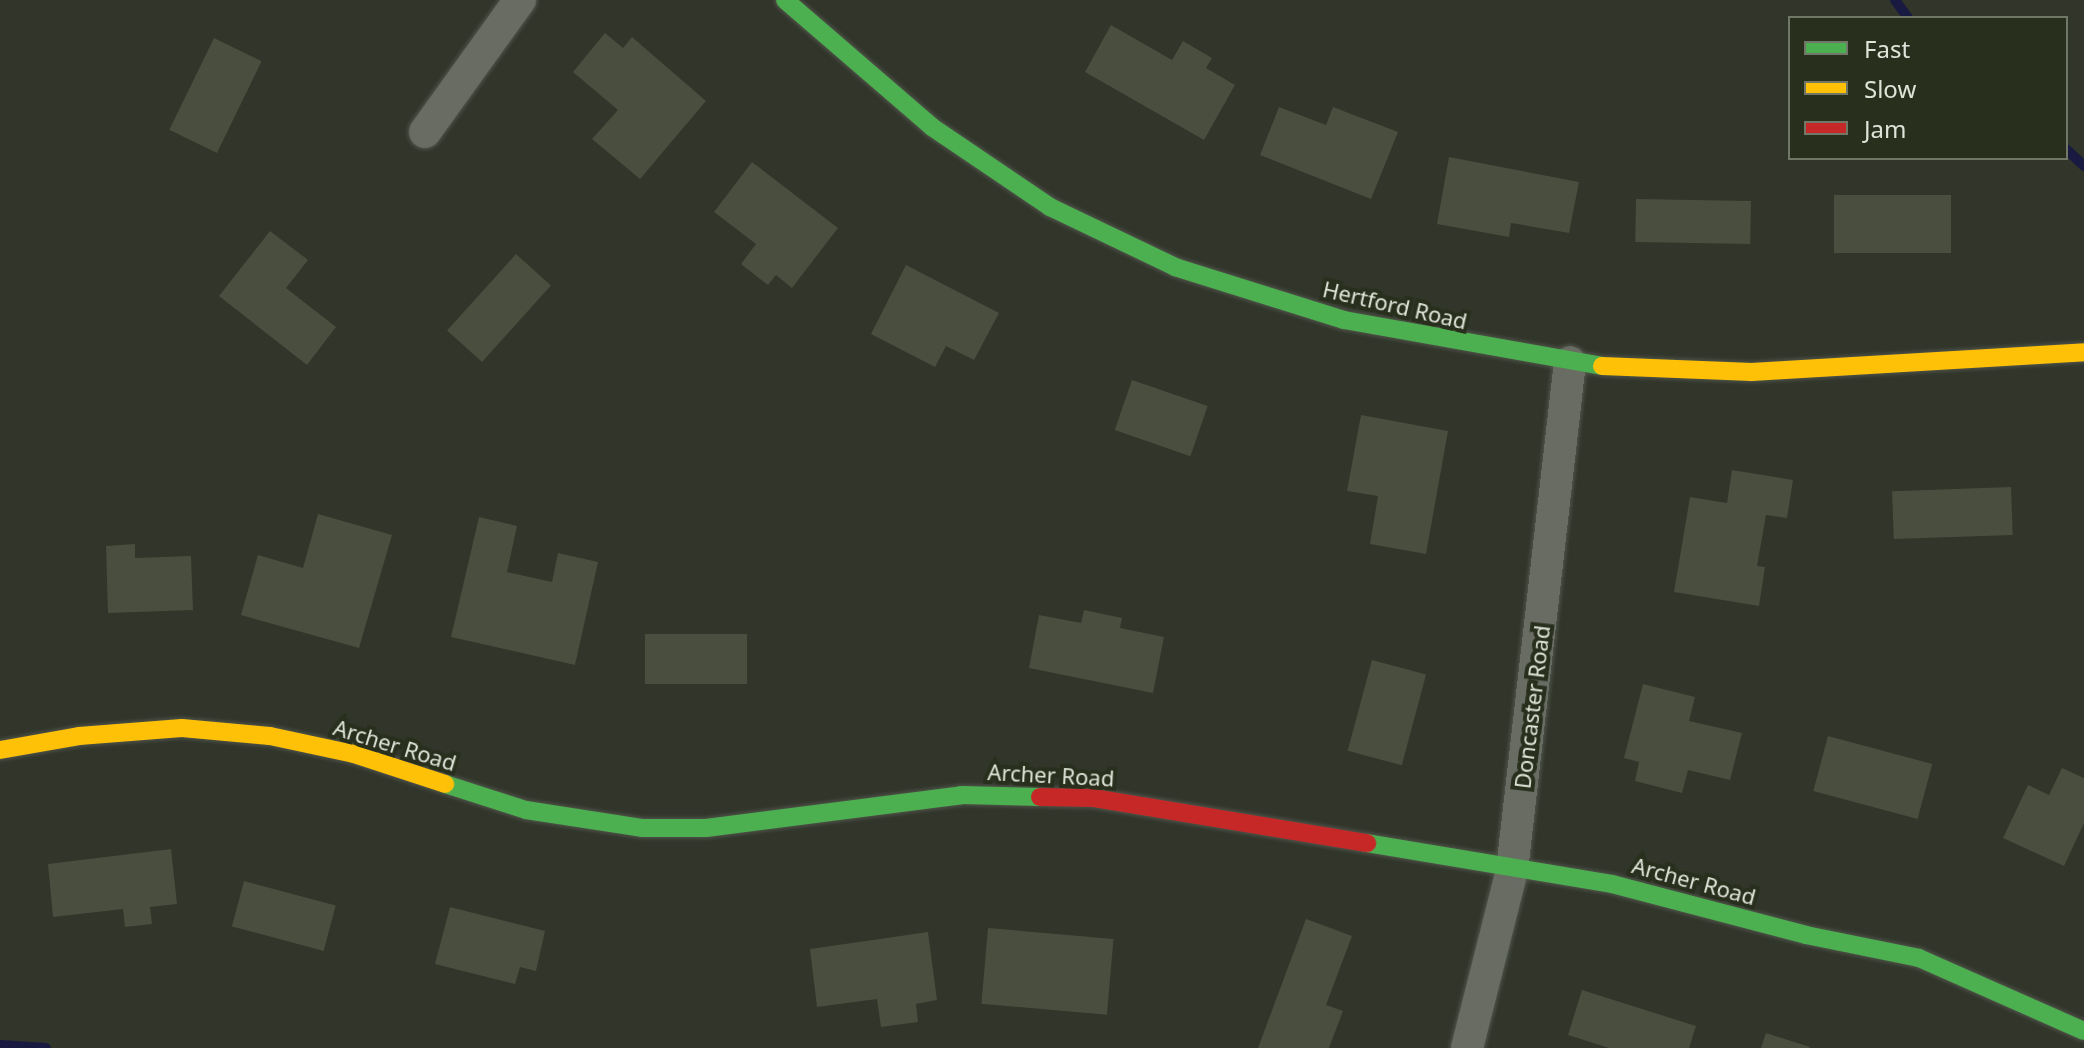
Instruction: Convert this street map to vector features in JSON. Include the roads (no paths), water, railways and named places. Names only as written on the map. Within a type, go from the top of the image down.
[{"type":"street","points":[[425,132],[520,0]]},
{"type":"street","name":"Hertford Road","points":[[785,0],[932,127],[1050,207],[1105,236],[1213,281],[1344,320],[1570,362],[1752,372],[2084,352]]},
{"type":"street","name":"Doncaster Road","points":[[1467,1048],[1512,870],[1570,362]]},
{"type":"street","name":"Archer Road","points":[[0,750],[79,736],[182,728],[270,736],[354,754],[526,810],[642,828],[737,824],[962,795],[1094,798],[1512,870],[1612,884],[1919,958],[2084,1031]]},
{"type":"waterway","points":[[1895,0],[1907,16]]},
{"type":"waterway","points":[[2068,151],[2084,166]]},
{"type":"waterway","points":[[0,1045],[46,1048]]}]
